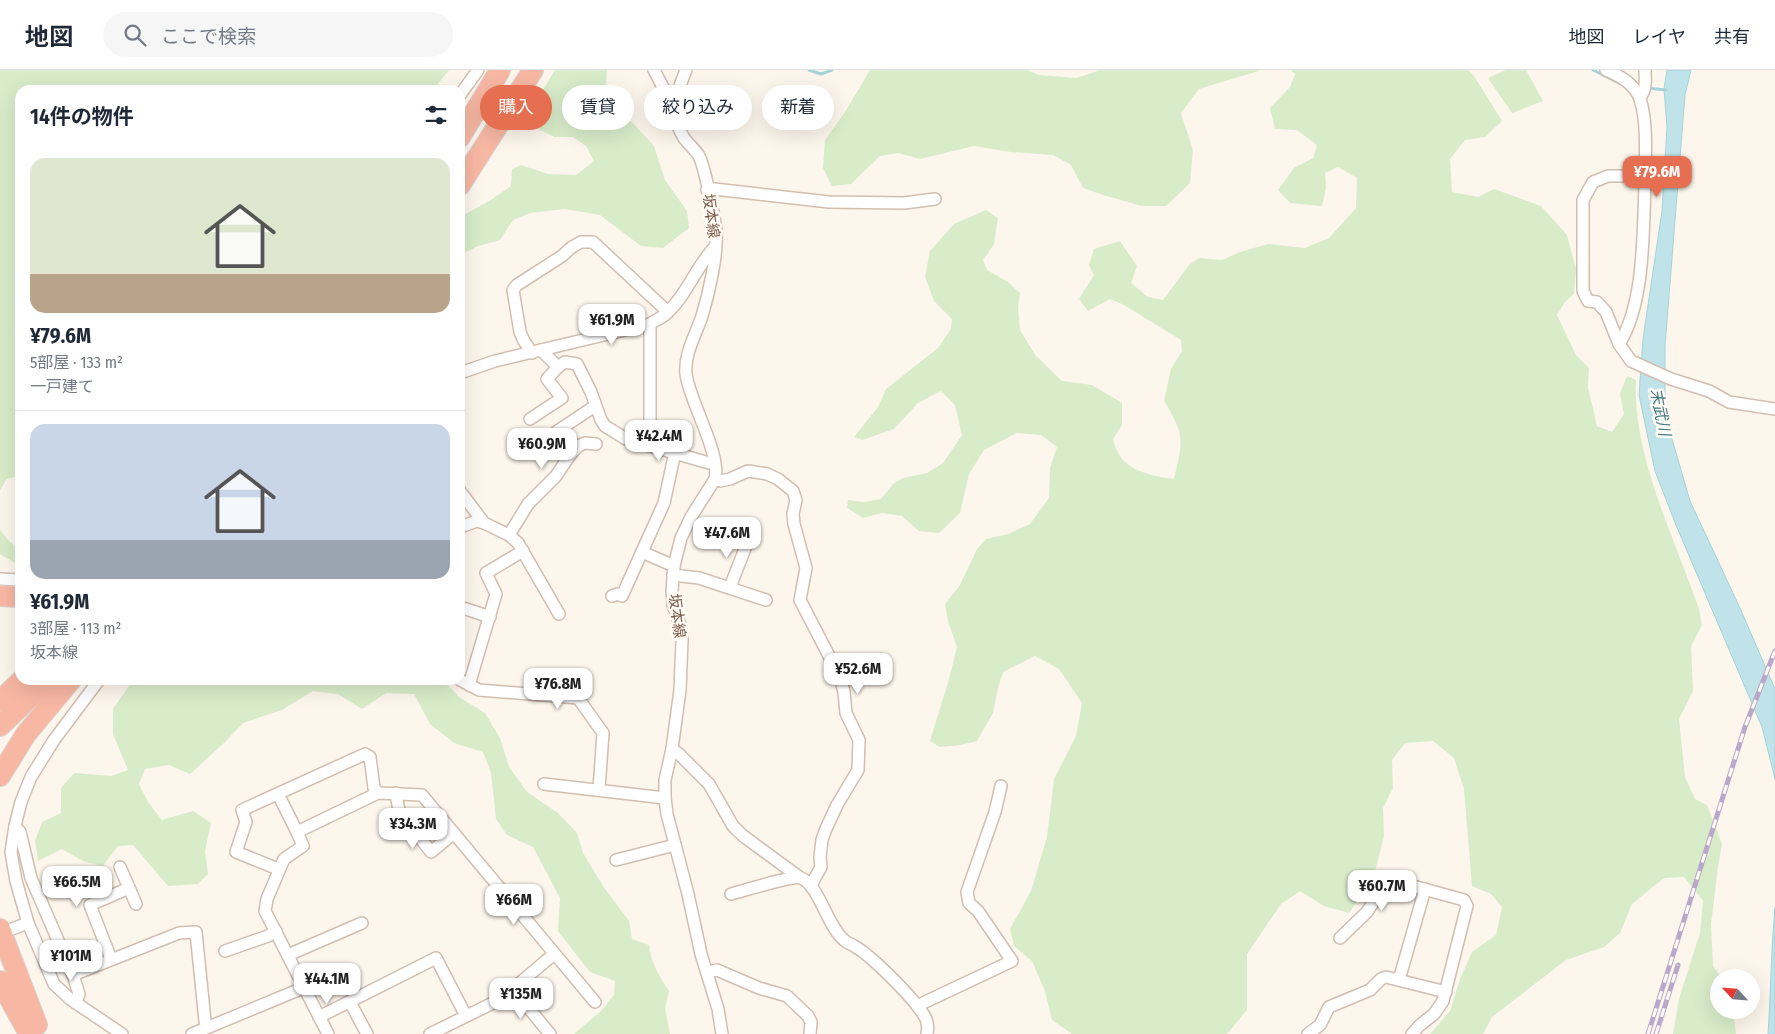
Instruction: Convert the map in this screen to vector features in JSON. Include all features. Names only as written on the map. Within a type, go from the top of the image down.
[{"type":"highway","points":[[465,128],[500,70]]},
{"type":"highway","points":[[465,177],[533,70]]},
{"type":"highway","points":[[0,596],[15,597]]},
{"type":"highway","points":[[0,701],[17,685]]},
{"type":"highway","points":[[0,726],[43,685]]},
{"type":"highway","points":[[0,776],[26,734],[66,685]]},
{"type":"highway","points":[[6,929],[33,1032]]},
{"type":"highway","points":[[0,964],[33,1032]]},
{"type":"highway","points":[[0,981],[33,1032]]},
{"type":"highway","points":[[0,1006],[33,1032]]},
{"type":"street","points":[[465,88],[478,70]]},
{"type":"street","points":[[654,70],[662,85]]},
{"type":"street","points":[[680,85],[686,70]]},
{"type":"street","points":[[1606,70],[1643,92]]},
{"type":"street","points":[[1619,344],[1631,318],[1642,268],[1646,157],[1643,92],[1645,70]]},
{"type":"street","name":"坂本線","points":[[680,130],[684,138],[699,156],[716,230],[716,247],[709,288],[688,355],[686,373],[690,390],[710,443],[717,474],[691,517],[681,538],[674,571],[673,605],[680,625],[682,640],[680,690],[672,749],[665,780],[665,798],[674,844],[722,1034]]},
{"type":"street","points":[[1645,176],[1608,176],[1593,182],[1583,200],[1583,291],[1588,300],[1597,302],[1606,312],[1619,344],[1631,361],[1671,379],[1709,390],[1729,402],[1775,409]]},
{"type":"street","points":[[708,190],[714,189],[829,202],[904,203],[935,199]]},
{"type":"street","points":[[558,367],[524,342],[520,332],[513,290],[517,284],[581,242],[593,242],[668,312]]},
{"type":"street","points":[[465,371],[495,361],[650,324],[668,312],[677,303],[706,256],[716,247]]},
{"type":"street","points":[[650,324],[650,446]]},
{"type":"street","points":[[530,419],[562,398],[547,379],[565,362],[577,364],[605,426],[626,438],[650,446],[709,463],[714,462]]},
{"type":"street","points":[[556,432],[595,406]]},
{"type":"street","points":[[509,534],[528,504],[556,476],[578,446],[585,443],[596,444]]},
{"type":"street","points":[[612,596],[618,594],[622,596],[664,503],[674,452]]},
{"type":"street","points":[[715,480],[730,479],[748,471],[767,474],[778,479],[794,491],[796,500],[793,514],[794,524],[806,568],[800,600],[840,678],[844,692],[846,713],[859,740],[858,770],[837,805],[825,832],[820,857],[821,868],[810,885]]},
{"type":"street","points":[[465,498],[484,523]]},
{"type":"street","points":[[465,526],[477,521],[484,523],[509,534],[518,542],[559,614]]},
{"type":"street","points":[[730,588],[748,541]]},
{"type":"street","points":[[465,680],[490,618],[496,594],[486,573],[523,550]]},
{"type":"street","points":[[642,552],[674,571],[766,600]]},
{"type":"street","points":[[0,578],[15,580]]},
{"type":"street","points":[[465,608],[490,618]]},
{"type":"street","points":[[465,683],[480,690],[578,698],[604,733],[599,789]]},
{"type":"street","points":[[94,685],[54,740],[31,778],[21,802],[11,852],[16,881],[28,923],[54,984],[76,1003],[122,1034]]},
{"type":"street","points":[[672,749],[680,754],[709,784],[733,826],[742,835],[810,885],[838,934],[845,941],[864,953],[910,996],[926,1020],[927,1034]]},
{"type":"street","points":[[278,869],[236,852],[246,822],[242,810],[365,754],[370,756],[374,788],[378,793]]},
{"type":"street","points":[[544,784],[665,798]]},
{"type":"street","points":[[918,1007],[1012,961],[978,911],[969,903],[966,892],[995,812],[1001,786]]},
{"type":"street","points":[[297,832],[378,793],[422,795],[594,1002]]},
{"type":"street","points":[[396,793],[399,811],[432,852],[454,833]]},
{"type":"street","points":[[278,794],[303,846],[284,859],[278,869],[267,899],[265,911],[328,1034]]},
{"type":"street","points":[[15,826],[20,832],[31,878],[73,975],[79,994],[76,1003]]},
{"type":"street","points":[[616,860],[674,844]]},
{"type":"street","points":[[120,867],[136,904]]},
{"type":"street","points":[[731,894],[799,877]]},
{"type":"street","points":[[1340,938],[1367,912],[1387,884],[1402,883],[1464,900],[1467,906],[1443,1001],[1434,1014],[1412,1034]]},
{"type":"street","points":[[111,959],[90,906],[129,888]]},
{"type":"street","points":[[1399,980],[1425,889]]},
{"type":"street","points":[[6,929],[28,923]]},
{"type":"street","points":[[288,955],[362,923]]},
{"type":"street","points":[[225,951],[268,936],[276,930]]},
{"type":"street","points":[[73,975],[179,933],[196,932],[207,1027]]},
{"type":"street","points":[[430,1034],[500,999],[554,954]]},
{"type":"street","points":[[319,1017],[436,958],[466,1016]]},
{"type":"street","points":[[707,972],[717,970],[759,988],[787,996],[808,1016],[811,1022],[810,1034]]},
{"type":"street","points":[[1308,1034],[1320,1025],[1329,1007],[1370,990],[1381,979],[1399,980],[1446,992]]},
{"type":"street","points":[[192,1034],[303,988]]},
{"type":"street","points":[[513,989],[550,1034]]},
{"type":"street","points":[[350,1002],[367,1034]]},
{"type":"green space","points":[[0,70],[449,70],[437,85],[15,85],[15,477],[7,479],[0,490]]},
{"type":"green space","points":[[555,70],[607,70],[607,85],[562,85],[562,130],[634,130],[634,124],[654,146],[665,180],[687,211],[689,228],[663,248],[641,246],[600,215],[565,209],[530,213],[513,220],[500,240],[478,246],[465,252],[465,214],[511,186],[512,169],[521,165],[548,174],[576,175],[594,161],[586,146],[573,137],[554,137],[541,130],[552,130],[552,85],[546,85]]},
{"type":"green space","points":[[870,70],[1027,70],[1039,75],[1077,78],[1100,70],[1262,70],[1199,89],[1181,113],[1193,150],[1190,183],[1166,206],[1142,206],[1083,188],[1071,165],[1053,155],[1011,152],[974,146],[920,159],[898,153],[880,156],[851,184],[832,186],[823,168],[825,140],[834,130]]},
{"type":"green space","points":[[1291,70],[1468,70],[1474,76],[1502,121],[1485,137],[1465,140],[1450,159],[1452,192],[1478,197],[1494,189],[1541,206],[1567,235],[1576,269],[1574,294],[1565,302],[1557,315],[1576,355],[1589,368],[1588,387],[1597,426],[1612,432],[1624,414],[1620,394],[1627,376],[1636,380],[1641,437],[1648,467],[1667,525],[1699,609],[1702,625],[1691,646],[1693,691],[1679,719],[1685,777],[1695,799],[1707,805],[1722,844],[1711,924],[1713,966],[1715,969],[1710,969],[1710,1019],[1734,1019],[1736,1034],[1673,1034],[1679,999],[1700,933],[1703,901],[1684,877],[1664,878],[1632,904],[1620,933],[1604,947],[1566,960],[1492,1017],[1483,1034],[1430,1034],[1450,1011],[1460,979],[1472,952],[1496,935],[1502,907],[1491,894],[1472,886],[1464,789],[1454,758],[1433,741],[1405,743],[1392,760],[1393,788],[1383,808],[1384,837],[1373,878],[1349,913],[1324,906],[1300,891],[1281,904],[1247,954],[1247,1010],[1227,1034],[1072,1034],[1052,1020],[1045,991],[1032,961],[1014,946],[1010,929],[1031,891],[1047,837],[1054,779],[1076,736],[1082,703],[1059,669],[1035,656],[1003,672],[993,713],[977,741],[940,747],[930,741],[957,647],[948,621],[945,604],[960,585],[977,549],[986,539],[1008,534],[1030,524],[1049,498],[1050,468],[1057,447],[1041,435],[1017,433],[984,450],[969,474],[960,513],[939,533],[919,531],[902,516],[882,513],[863,518],[847,508],[848,500],[864,502],[881,499],[893,484],[903,478],[927,473],[943,463],[962,435],[955,405],[941,391],[918,403],[894,429],[862,440],[854,437],[878,407],[886,389],[938,348],[951,329],[952,319],[934,301],[925,277],[930,251],[954,224],[986,210],[998,218],[994,244],[983,260],[987,270],[1008,282],[1020,293],[1018,307],[1020,330],[1036,356],[1062,381],[1092,385],[1122,403],[1122,425],[1113,439],[1121,458],[1144,473],[1174,479],[1180,446],[1179,430],[1164,401],[1171,369],[1182,351],[1181,340],[1124,305],[1110,299],[1088,311],[1079,299],[1094,275],[1089,265],[1094,249],[1120,241],[1137,266],[1131,283],[1148,297],[1163,300],[1189,265],[1199,258],[1222,260],[1240,252],[1268,244],[1305,248],[1329,238],[1356,208],[1357,178],[1338,167],[1325,173],[1326,188],[1322,206],[1290,203],[1278,190],[1294,168],[1313,158],[1317,145],[1297,130],[1275,129],[1270,108],[1290,87],[1295,74]]},
{"type":"green space","points":[[1506,70],[1526,70],[1543,101],[1512,113],[1488,78]]},
{"type":"green space","points":[[0,530],[15,546],[15,563],[0,554]]},
{"type":"green space","points":[[130,685],[448,685],[459,697],[485,713],[500,738],[509,767],[527,792],[558,813],[577,833],[583,853],[603,886],[629,921],[632,939],[649,945],[656,969],[669,991],[665,1008],[670,1034],[574,1034],[601,1011],[614,995],[615,981],[590,972],[558,931],[560,898],[533,847],[507,835],[496,819],[491,773],[483,752],[454,743],[430,724],[414,694],[386,693],[362,709],[338,694],[313,691],[282,710],[243,723],[190,774],[169,765],[145,769],[139,784],[148,802],[162,820],[193,811],[211,823],[205,851],[208,874],[198,884],[168,886],[133,845],[118,846],[103,866],[85,862],[62,849],[38,861],[35,841],[42,822],[61,813],[61,788],[74,773],[111,776],[128,770],[113,734],[113,709]]},
{"type":"water","name":"末武川","points":[[1667,70],[1691,70],[1685,95],[1665,346],[1665,399],[1672,439],[1690,501],[1775,689],[1775,779],[1762,727],[1655,471],[1639,395],[1643,339],[1662,211],[1667,127],[1664,89]]},
{"type":"water","points":[[1775,907],[1775,1034],[1768,1034],[1773,939]]},
{"type":"waterway","points":[[809,70],[821,74],[832,70]]},
{"type":"waterway","points":[[1593,70],[1619,83]]},
{"type":"waterway","points":[[1647,88],[1666,90]]},
{"type":"railway","points":[[1648,1034],[1745,727],[1775,651]]},
{"type":"railway","points":[[1656,1034],[1678,965]]}]
